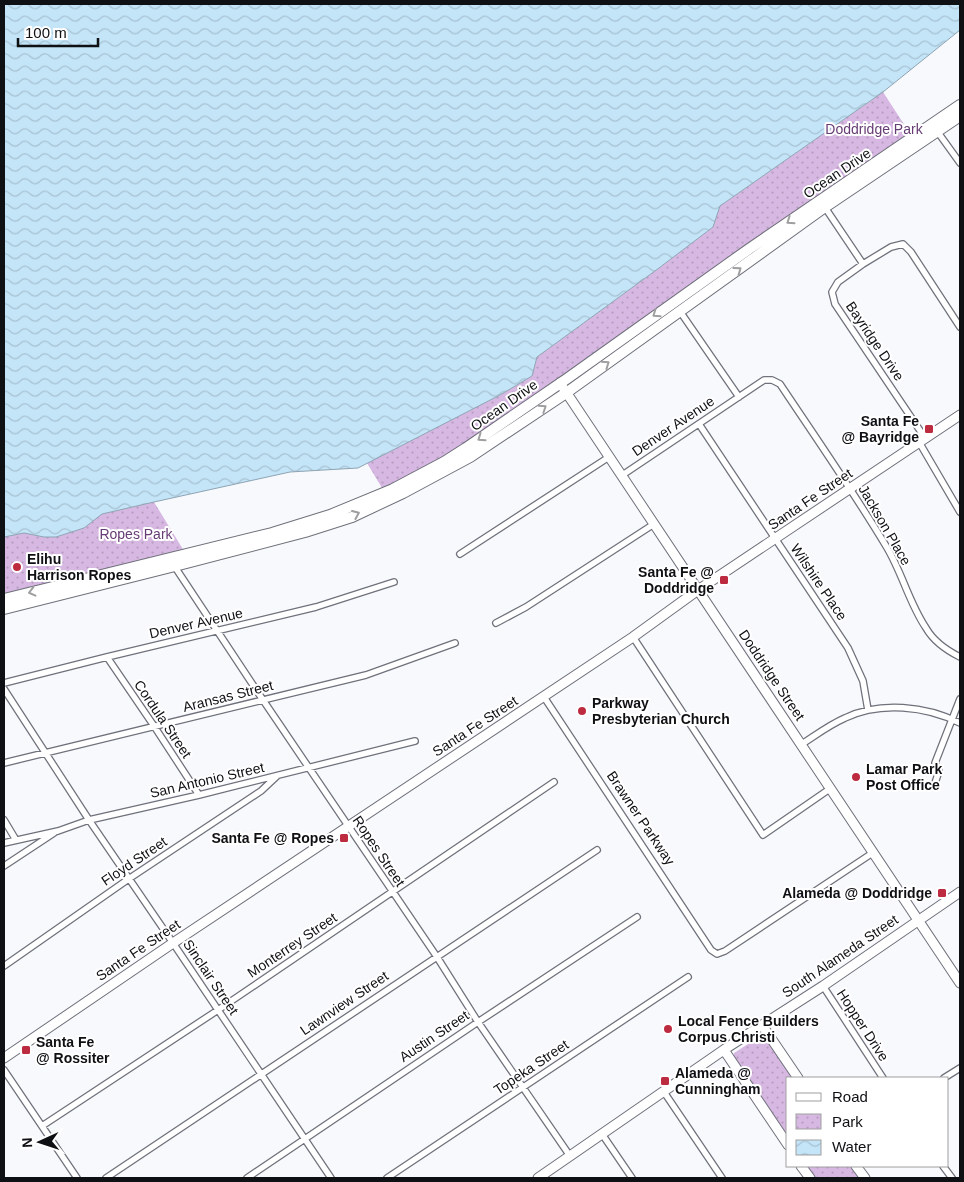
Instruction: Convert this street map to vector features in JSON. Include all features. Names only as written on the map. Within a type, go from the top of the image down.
[{"type":"main road","name":"Ocean Drive","points":[[935,128],[960,105]]},
{"type":"main road","name":"Ocean Drive","points":[[4,608],[61,590],[304,528],[331,519],[393,489],[470,457],[680,312],[718,278],[822,204],[935,128],[960,116]]},
{"type":"main road","name":"Ocean Drive","points":[[426,476],[674,302],[718,278]]},
{"type":"main road","name":"Doddridge Street","points":[[560,383],[960,983]]},
{"type":"main road","name":"Santa Fe Street","points":[[4,1058],[348,826],[544,697],[633,637],[698,590],[960,415]]},
{"type":"main road","name":"Ocean Drive","points":[[4,599],[61,590]]},
{"type":"main road","name":"South Alameda Street","points":[[538,1178],[724,1050],[960,892]]},
{"type":"main road","points":[[762,1025],[797,1077]]},
{"type":"main road","points":[[724,1050],[786,1143]]},
{"type":"main road","points":[[802,1167],[810,1178]]},
{"type":"main road","points":[[857,1167],[865,1178]]},
{"type":"street","points":[[935,128],[960,163]]},
{"type":"street","points":[[822,204],[863,264]]},
{"type":"street","name":"Bayridge Drive","points":[[960,327],[911,252],[903,244],[891,247],[863,264],[838,282],[832,292],[835,304],[922,440],[960,512]]},
{"type":"street","points":[[674,302],[739,397]]},
{"type":"street","name":"Jackson Place","points":[[739,397],[764,380],[772,380],[780,384],[887,548],[925,628],[940,645],[960,657]]},
{"type":"street","name":"Denver Avenue","points":[[621,476],[739,397]]},
{"type":"street","name":"Wilshire Place","points":[[698,424],[848,648],[863,681],[868,710]]},
{"type":"street","points":[[460,554],[609,457]]},
{"type":"street","points":[[496,623],[526,608],[654,524]]},
{"type":"street","name":"Ropes Street","points":[[171,563],[478,1022],[570,1156]]},
{"type":"street","name":"Denver Avenue","points":[[4,684],[106,657],[316,607],[394,582]]},
{"type":"street","points":[[633,637],[763,835],[831,788]]},
{"type":"street","name":"Aransas Street","points":[[4,763],[366,674],[455,643]]},
{"type":"street","name":"Cordula Street","points":[[106,657],[199,795]]},
{"type":"street","name":"Sinclair Street","points":[[4,689],[89,820],[331,1178]]},
{"type":"street","name":"Brawner Parkway","points":[[544,697],[712,950],[717,954],[725,952],[874,852]]},
{"type":"street","points":[[934,786],[939,771],[935,763],[960,699]]},
{"type":"street","points":[[802,744],[846,717],[868,710],[909,708],[930,711],[960,723]]},
{"type":"street","name":"San Antonio Street","points":[[4,843],[58,831],[89,820],[199,795],[416,741]]},
{"type":"street","name":"Floyd Street","points":[[4,966],[130,878],[261,791],[277,776]]},
{"type":"street","name":"Monterrey Street","points":[[42,1126],[218,1010],[554,782]]},
{"type":"street","points":[[4,820],[16,840]]},
{"type":"street","points":[[4,866],[58,831]]},
{"type":"street","name":"Lawnview Street","points":[[106,1178],[597,850]]},
{"type":"street","name":"Austin Street","points":[[247,1178],[637,917]]},
{"type":"street","name":"Topeka Street","points":[[387,1178],[688,977]]},
{"type":"street","name":"Hopper Drive","points":[[822,986],[882,1077]]},
{"type":"street","points":[[946,1077],[960,1068]]},
{"type":"street","points":[[4,1070],[77,1178]]},
{"type":"street","points":[[664,1092],[722,1178]]},
{"type":"street","points":[[602,1134],[632,1178]]},
{"type":"street","points":[[944,1167],[952,1178]]},
{"type":"green space","name":"Doddridge Park","points":[[883,92],[911,135],[448,455],[387,488],[382,488],[367,463],[500,395],[532,376],[537,357],[713,227],[720,206]]},
{"type":"green space","name":"Ropes Park","points":[[154,502],[184,551],[4,595],[4,537],[24,532],[44,537],[84,528],[101,514]]},
{"type":"green space","points":[[762,1035],[792,1077],[786,1077],[786,1136],[734,1058],[734,1053]]},
{"type":"green space","points":[[807,1167],[853,1167],[860,1178],[814,1178]]},
{"type":"water","points":[[4,4],[960,4],[960,30],[883,92],[720,206],[713,227],[537,357],[532,376],[500,395],[358,468],[290,472],[154,502],[102,514],[84,528],[56,537],[24,533],[4,537]]},
{"type":"place","name":"Santa Fe @ Bayridge","points":[[929,429]]},
{"type":"place","name":"Elihu Harrison Ropes","points":[[17,567]]},
{"type":"place","name":"Santa Fe @ Doddridge","points":[[724,580]]},
{"type":"place","name":"Parkway Presbyterian Church","points":[[582,711]]},
{"type":"place","name":"Lamar Park Post Office","points":[[856,777]]},
{"type":"place","name":"Santa Fe @ Ropes","points":[[344,838]]},
{"type":"place","name":"Alameda @ Doddridge","points":[[942,893]]},
{"type":"place","name":"Local Fence Builders Corpus Christi","points":[[668,1029]]},
{"type":"place","name":"Santa Fe @ Rossiter","points":[[26,1050]]},
{"type":"place","name":"Alameda @ Cunningham","points":[[665,1081]]}]
